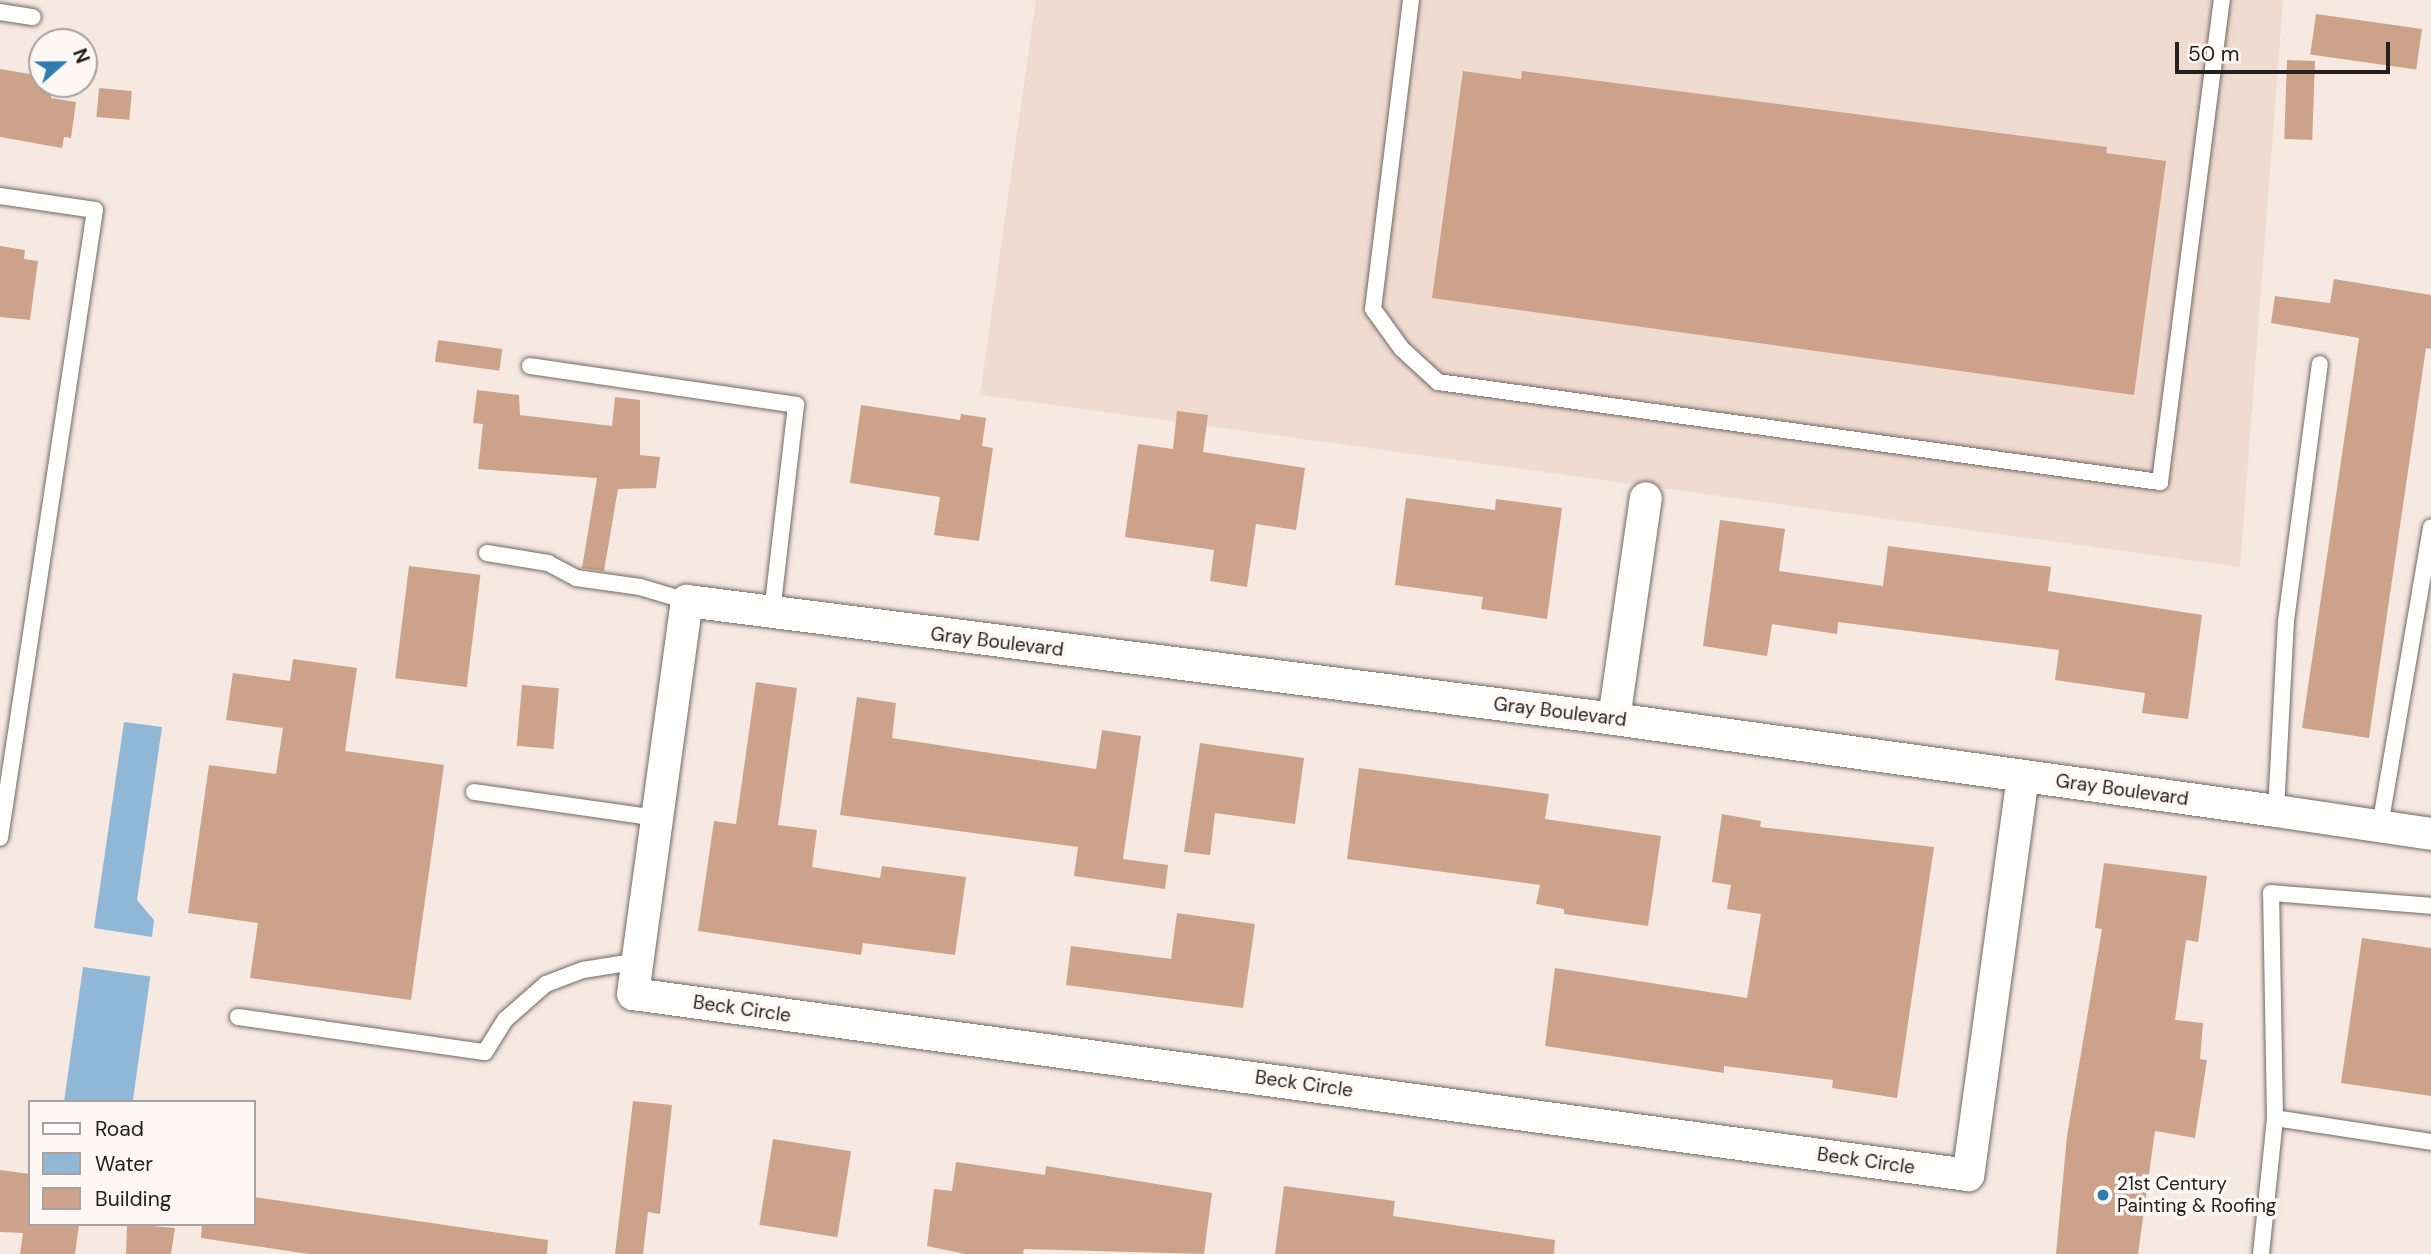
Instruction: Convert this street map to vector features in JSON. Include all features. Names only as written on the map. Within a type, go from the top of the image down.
[{"type":"street","points":[[1614,719],[1646,498]]},
{"type":"street","name":"Gray Boulevard","points":[[687,601],[772,614],[1614,719],[2431,834]]},
{"type":"street","name":"Beck Circle","points":[[687,601],[633,994],[1968,1175],[2023,776]]},
{"type":"lane","points":[[1411,0],[1373,309],[1402,349],[1438,382],[2160,482],[2222,0]]},
{"type":"lane","points":[[0,12],[33,17]]},
{"type":"lane","points":[[0,196],[95,209],[0,838]]},
{"type":"lane","points":[[2276,811],[2286,621],[2320,364]]},
{"type":"lane","points":[[530,366],[796,405],[772,614]]},
{"type":"lane","points":[[2380,827],[2431,527]]},
{"type":"lane","points":[[486,554],[548,564],[576,579],[640,587],[687,601]]},
{"type":"lane","points":[[474,792],[657,818]]},
{"type":"lane","points":[[2261,1254],[2275,1118],[2271,893],[2431,906]]},
{"type":"lane","points":[[238,1017],[485,1052],[506,1019],[546,984],[583,970],[639,961]]},
{"type":"lane","points":[[2275,1118],[2431,1142]]},
{"type":"shaded area","points":[[1036,0],[2283,0],[2240,567],[980,395]]},
{"type":"water","points":[[124,722],[162,727],[137,900],[154,920],[152,937],[94,928]]},
{"type":"water","points":[[83,967],[150,976],[133,1100],[64,1100]]},
{"type":"building","points":[[2316,14],[2422,29],[2416,69],[2310,55]]},
{"type":"building","points":[[2287,60],[2315,61],[2312,140],[2284,139]]},
{"type":"building","points":[[0,69],[28,74],[28,98],[76,102],[71,138],[64,137],[62,148],[0,137]]},
{"type":"building","points":[[1463,71],[1521,79],[1522,71],[2107,147],[2106,153],[2166,161],[2134,395],[1432,298]]},
{"type":"building","points":[[99,88],[132,91],[129,120],[96,117]]},
{"type":"building","points":[[0,246],[25,250],[24,259],[38,261],[30,320],[0,317]]},
{"type":"building","points":[[2334,279],[2431,295],[2431,349],[2426,348],[2369,738],[2302,728],[2359,338],[2271,323],[2275,296],[2330,303]]},
{"type":"building","points":[[438,340],[502,349],[499,371],[435,362]]},
{"type":"building","points":[[477,390],[519,395],[520,415],[612,426],[615,397],[640,400],[640,455],[660,457],[656,488],[618,489],[604,571],[582,568],[597,478],[478,469],[483,424],[473,423]]},
{"type":"building","points":[[861,405],[960,420],[961,414],[986,418],[982,446],[993,448],[979,541],[934,535],[940,497],[850,483]]},
{"type":"building","points":[[1177,411],[1208,415],[1203,452],[1305,468],[1296,530],[1256,524],[1247,587],[1210,581],[1214,550],[1125,537],[1138,444],[1173,449]]},
{"type":"building","points":[[1406,498],[1495,510],[1496,499],[1562,508],[1547,619],[1481,609],[1483,597],[1395,585]]},
{"type":"building","points":[[1720,520],[1785,529],[1779,571],[1883,586],[1888,546],[2051,567],[2048,591],[2202,615],[2188,719],[2142,713],[2145,693],[2055,680],[2059,650],[1838,622],[1837,634],[1772,624],[1767,656],[1703,646]]},
{"type":"building","points":[[409,566],[480,575],[467,687],[395,678]]},
{"type":"building","points":[[293,659],[357,668],[345,751],[444,765],[411,1000],[250,978],[258,923],[188,913],[209,765],[276,774],[283,728],[226,720],[233,673],[290,681]]},
{"type":"building","points":[[756,682],[797,688],[778,825],[817,830],[812,867],[880,878],[882,866],[966,877],[955,955],[863,943],[861,955],[698,931],[714,821],[736,824]]},
{"type":"building","points":[[522,685],[559,688],[554,749],[517,746]]},
{"type":"building","points":[[857,697],[896,703],[892,738],[1096,769],[1102,730],[1141,736],[1123,859],[1168,865],[1165,889],[1074,876],[1078,847],[840,815]]},
{"type":"building","points":[[1200,743],[1304,758],[1295,824],[1215,813],[1210,855],[1184,852]]},
{"type":"building","points":[[1359,768],[1549,794],[1545,819],[1661,836],[1648,926],[1564,914],[1564,909],[1536,904],[1540,885],[1347,859]]},
{"type":"building","points":[[1722,814],[1761,821],[1760,827],[1934,847],[1897,1098],[1832,1088],[1833,1080],[1724,1066],[1724,1073],[1545,1046],[1555,968],[1747,998],[1761,914],[1727,909],[1731,885],[1712,882]]},
{"type":"building","points":[[2104,863],[2207,876],[2198,942],[2186,940],[2175,1020],[2203,1023],[2200,1059],[2207,1060],[2195,1138],[2155,1131],[2138,1254],[2056,1254],[2067,1136],[2102,929],[2095,928]]},
{"type":"building","points":[[1177,913],[1255,924],[1243,1008],[1066,985],[1071,946],[1171,959]]},
{"type":"building","points":[[2362,938],[2431,948],[2431,1096],[2341,1083]]},
{"type":"building","points":[[633,1101],[672,1105],[660,1214],[648,1212],[643,1254],[615,1254]]},
{"type":"building","points":[[773,1139],[851,1151],[837,1237],[759,1225]]},
{"type":"building","points":[[956,1162],[1045,1175],[1046,1166],[1212,1193],[1204,1254],[1024,1249],[1023,1254],[965,1254],[927,1246],[934,1189],[952,1191]]},
{"type":"building","points":[[0,1170],[28,1174],[28,1226],[79,1226],[75,1254],[20,1254],[23,1233],[0,1232]]},
{"type":"building","points":[[1284,1186],[1395,1201],[1393,1216],[1555,1240],[1554,1254],[1275,1254]]},
{"type":"building","points":[[256,1197],[548,1240],[547,1254],[309,1254],[201,1238],[202,1226],[256,1226]]},
{"type":"building","points":[[127,1226],[175,1228],[171,1254],[126,1254]]},
{"type":"place","name":"21st Century Painting & Roofing","points":[[2103,1195]]}]
